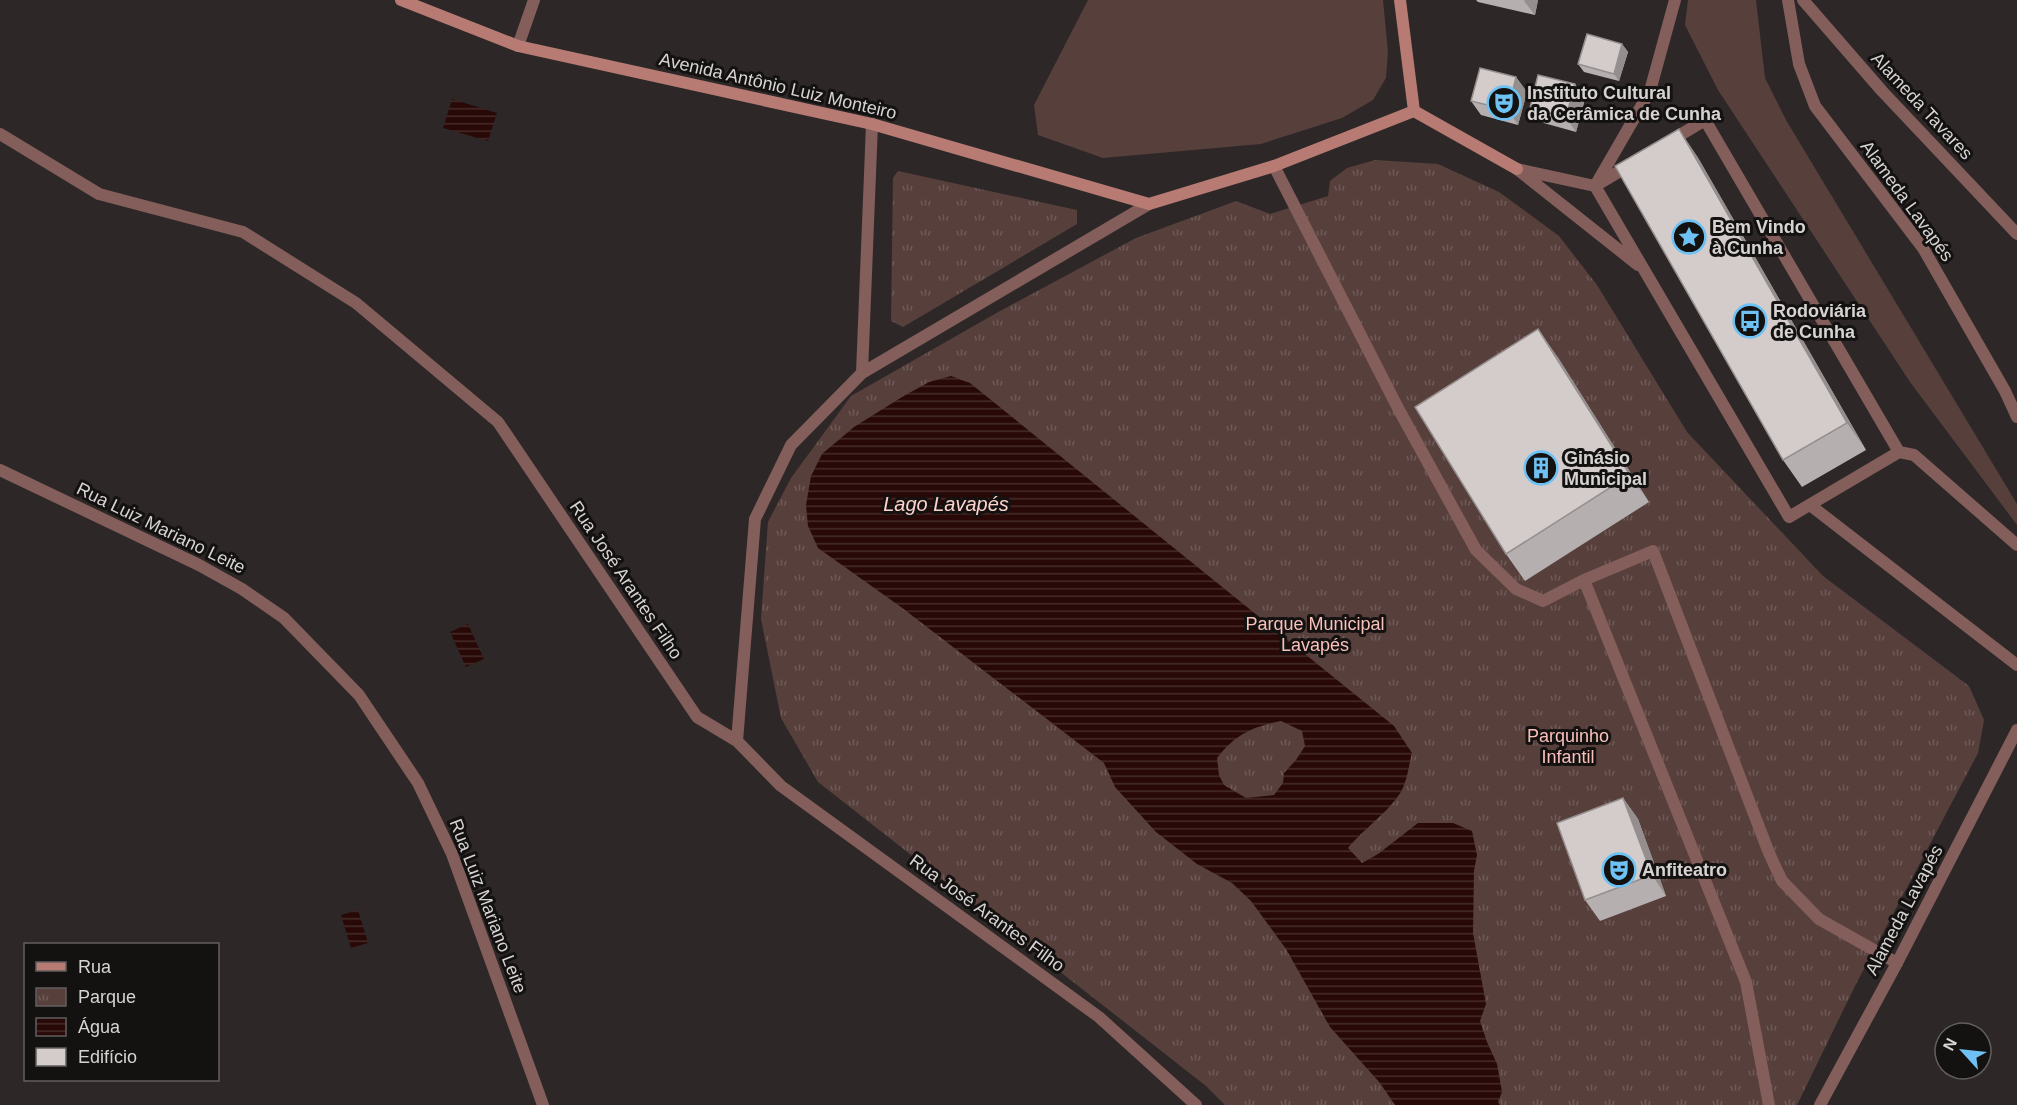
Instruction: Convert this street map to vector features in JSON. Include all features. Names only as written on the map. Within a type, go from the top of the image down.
[{"type":"street","name":"Avenida Antônio Luiz Monteiro","points":[[401,0],[518,46],[872,124],[1149,204]]},
{"type":"street","points":[[518,46],[534,0]]},
{"type":"street","points":[[1400,0],[1414,111]]},
{"type":"street","points":[[1595,186],[1650,91],[1675,0]]},
{"type":"street","name":"Alameda Lavapés","points":[[1788,0],[1799,64],[1815,105],[1923,248],[2017,417]]},
{"type":"street","name":"Alameda Tavares","points":[[1803,0],[1882,91],[2017,234]]},
{"type":"street","points":[[737,741],[755,519],[791,445],[862,373],[1149,204],[1274,166],[1414,111]]},
{"type":"street","points":[[1414,111],[1517,169],[1644,270]]},
{"type":"street","points":[[1517,169],[1595,186],[1705,120],[1899,452]]},
{"type":"street","points":[[862,373],[872,124]]},
{"type":"street","name":"Rua José Arantes Filho","points":[[0,134],[99,194],[243,232],[356,303],[498,422],[697,717],[737,741],[781,786],[1100,1017],[1196,1105]]},
{"type":"street","points":[[1274,166],[1399,410],[1476,550],[1516,589],[1544,601],[1584,580],[1653,551],[1764,842],[1782,881],[1819,919],[1897,963]]},
{"type":"street","points":[[1595,186],[1790,517],[1899,452],[1914,455],[2017,545]]},
{"type":"street","name":"Rua Luiz Mariano Leite","points":[[0,470],[199,565],[242,589],[284,618],[359,694],[418,783],[452,854],[543,1105]]},
{"type":"street","points":[[1810,505],[2017,665]]},
{"type":"street","points":[[1584,580],[1746,982],[1769,1105]]},
{"type":"street","name":"Alameda Lavapés","points":[[1820,1105],[1897,963],[2017,730]]},
{"type":"green space","points":[[1088,0],[1383,0],[1388,52],[1386,78],[1373,100],[1342,118],[1261,144],[1103,158],[1038,135],[1034,105]]},
{"type":"green space","points":[[1688,0],[1756,0],[1765,78],[1786,120],[2017,504],[2017,525],[1910,382],[1718,90],[1685,25]]},
{"type":"green space","name":"Parque Municipal Lavapés","points":[[1375,160],[1438,164],[1499,192],[1559,236],[1597,285],[1687,432],[1823,576],[1969,686],[1984,720],[1978,753],[1855,986],[1797,1105],[1225,1105],[1206,1086],[818,782],[781,718],[761,619],[768,522],[791,478],[851,396],[1000,311],[1136,238],[1236,201],[1270,214],[1328,196],[1330,181],[1347,168]]},
{"type":"green space","points":[[898,171],[1077,210],[1077,224],[903,327],[891,321],[893,178]]},
{"type":"water","points":[[452,99],[497,113],[488,141],[443,128]]},
{"type":"water","name":"Lago Lavapés","points":[[951,376],[970,383],[1394,726],[1412,753],[1404,785],[1394,801],[1348,848],[1362,863],[1378,854],[1418,823],[1453,823],[1472,831],[1477,855],[1474,871],[1473,933],[1486,1004],[1480,1021],[1497,1064],[1502,1092],[1498,1102],[1500,1105],[1395,1105],[1380,1083],[1330,1027],[1286,949],[1251,901],[1232,883],[1197,864],[1156,832],[1115,787],[1104,763],[901,607],[818,548],[808,526],[806,505],[811,476],[822,454],[854,427],[929,382]],"holes":[[[1281,721],[1302,731],[1305,746],[1284,773],[1283,783],[1274,795],[1246,798],[1224,785],[1219,775],[1217,758],[1238,737],[1261,726]]]},
{"type":"water","points":[[468,624],[484,659],[466,667],[450,632]]},
{"type":"water","points":[[358,910],[368,943],[351,948],[341,915]]},
{"type":"building","name":"Instituto Cultural da Cerâmica de Cunha","points":[[1587,34],[1622,44],[1614,74],[1578,64]]},
{"type":"building","points":[[1480,68],[1516,77],[1508,110],[1471,101]]},
{"type":"building","points":[[1538,75],[1575,84],[1566,117],[1530,108]]},
{"type":"building","name":"Rodoviária de Cunha","points":[[1679,129],[1847,423],[1783,460],[1615,166]]},
{"type":"building","name":"Ginásio Municipal","points":[[1538,329],[1630,475],[1506,554],[1415,407]]},
{"type":"building","name":"Anfiteatro","points":[[1623,798],[1652,875],[1585,900],[1557,823]]},
{"type":"place","name":"Instituto Cultural da Cerâmica de Cunha","points":[[1504,103]]},
{"type":"place","name":"Bem Vindo à Cunha","points":[[1689,237]]},
{"type":"place","name":"Rodoviária de Cunha","points":[[1750,321]]},
{"type":"place","name":"Ginásio Municipal","points":[[1541,468]]},
{"type":"place","name":"Anfiteatro","points":[[1619,870]]},
{"type":"park label","name":"Parquinho Infantil","points":[[1568,746]]}]
